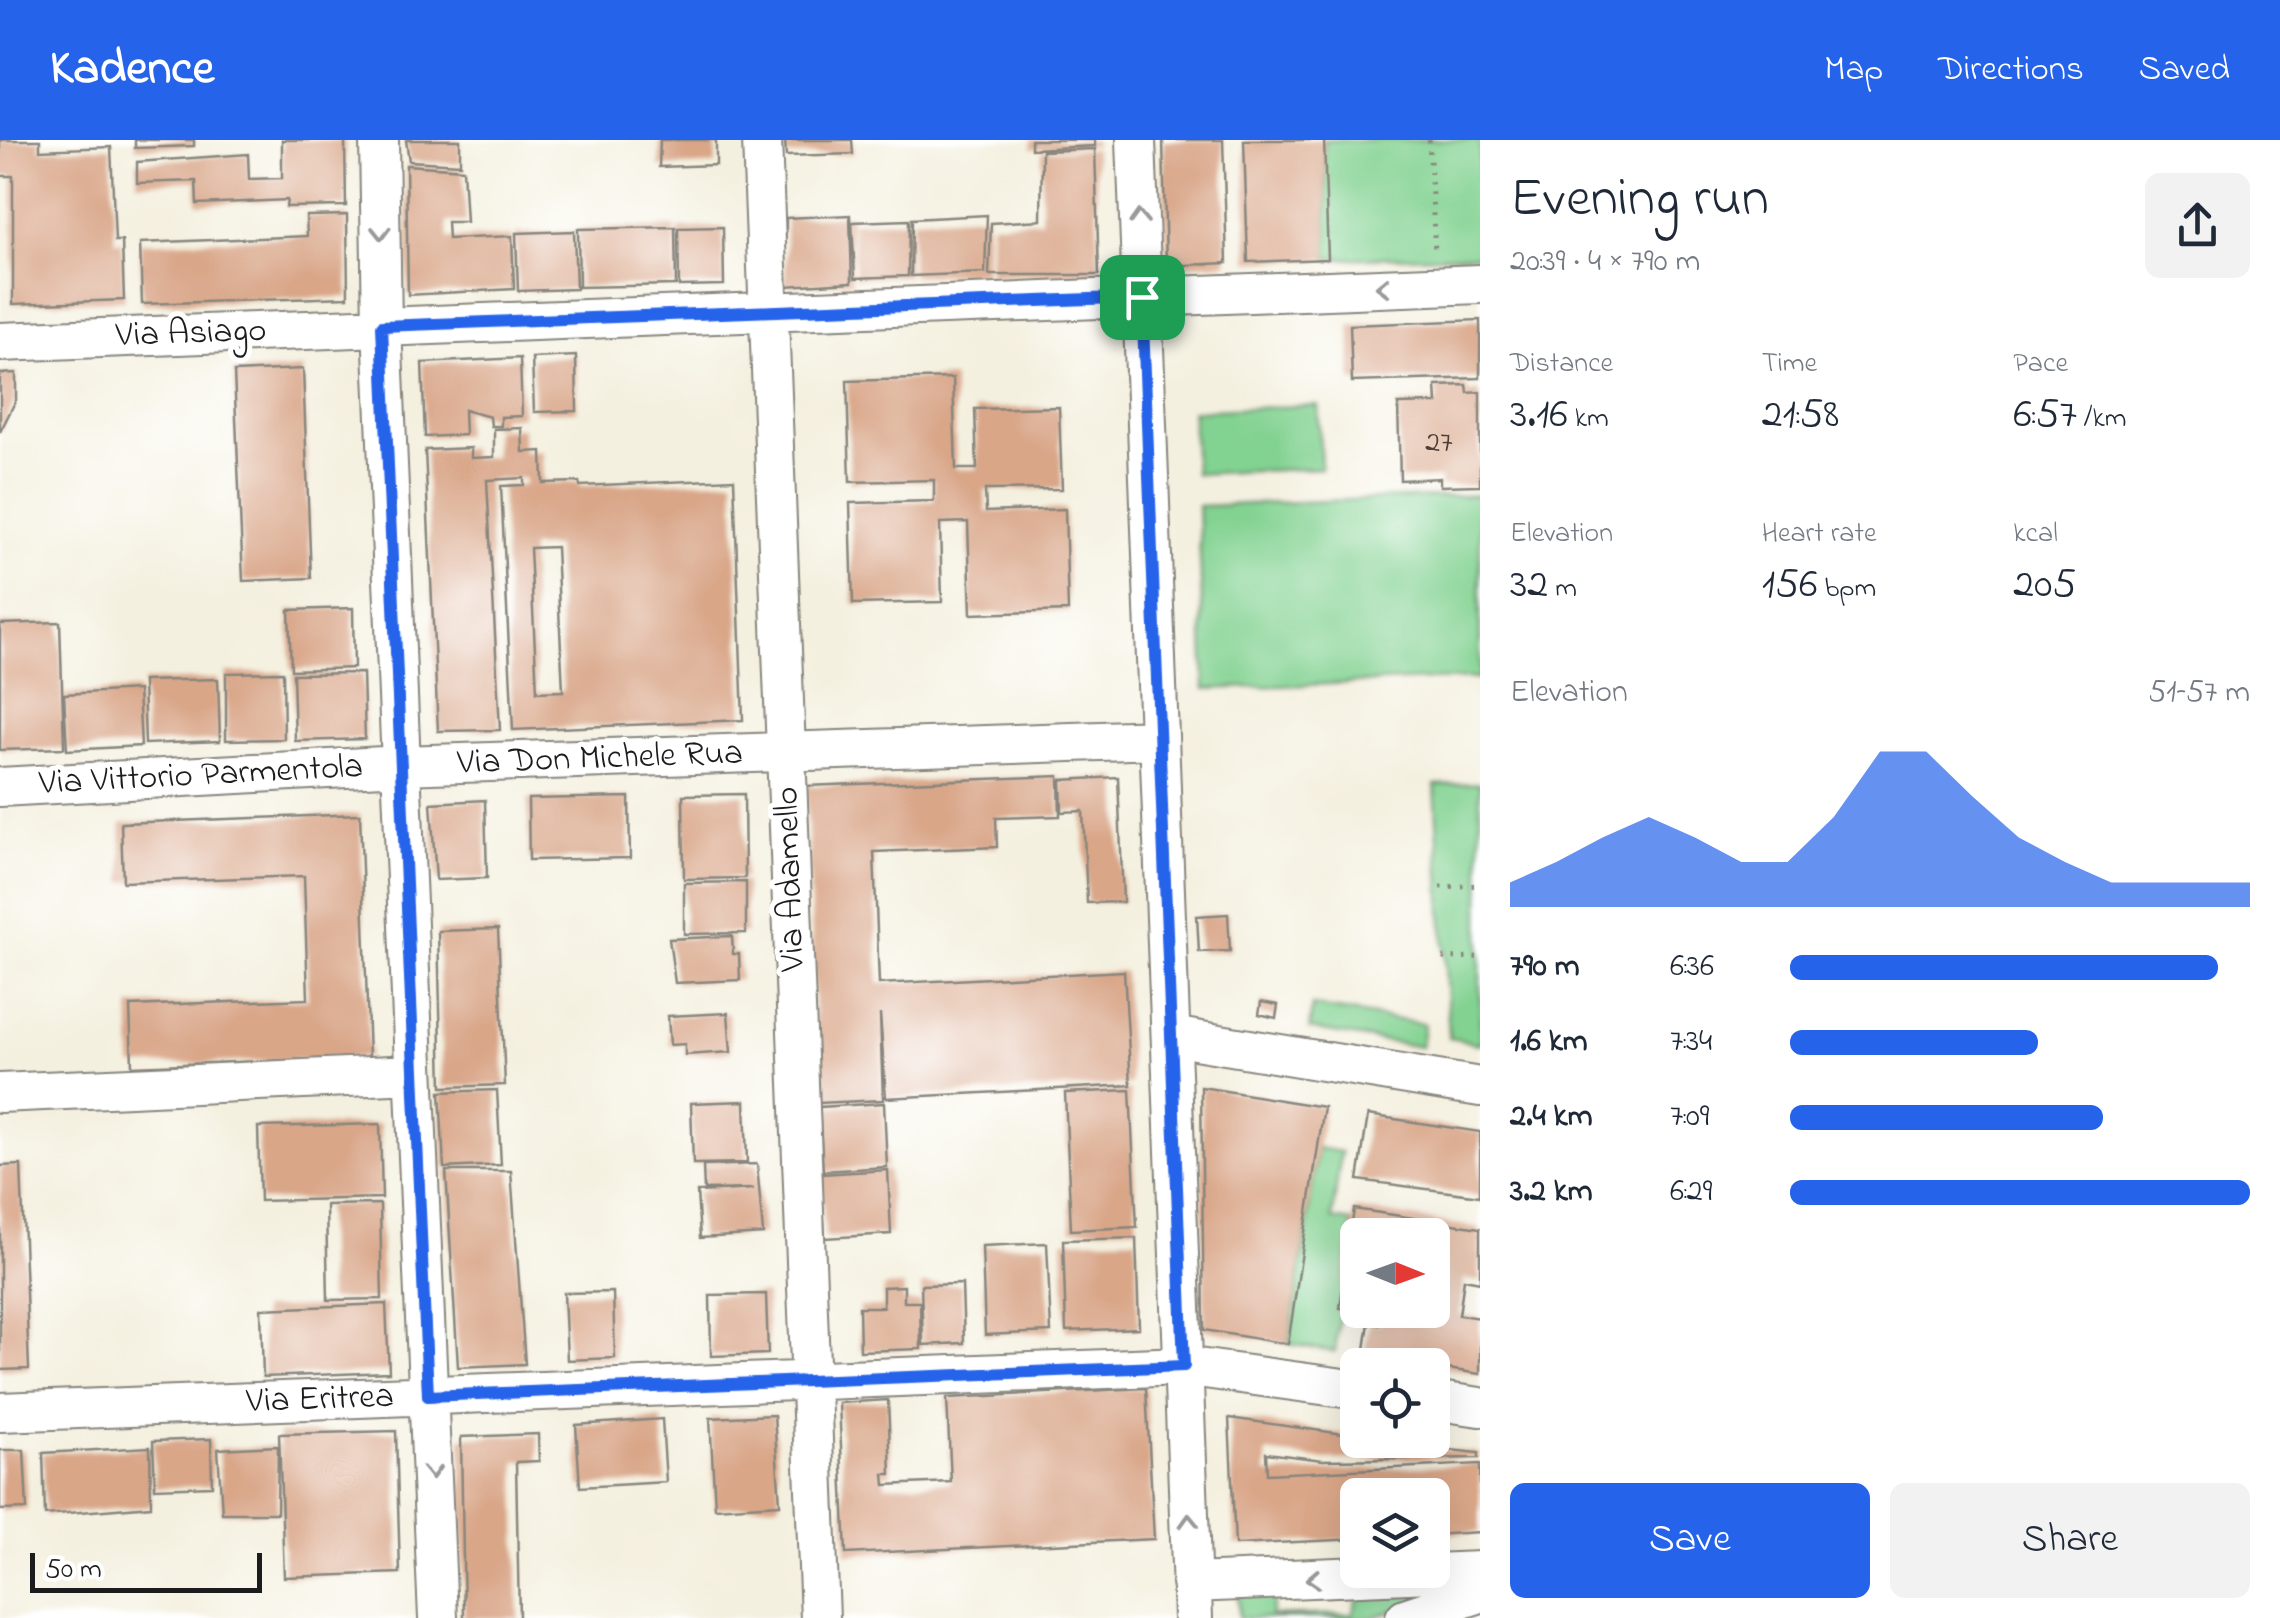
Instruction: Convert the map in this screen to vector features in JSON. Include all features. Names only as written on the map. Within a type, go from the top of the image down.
[{"type":"street","points":[[379,140],[382,326],[438,1618]]},
{"type":"street","name":"Via Adamello","points":[[762,140],[820,1618]]},
{"type":"street","points":[[1136,140],[1192,1601],[1480,1572]]},
{"type":"street","name":"Via Asiago","points":[[0,342],[1480,284]]},
{"type":"street","name":"Via Don Michele Rua","points":[[401,765],[1159,740]]},
{"type":"street","name":"Via Vittorio Parmentola","points":[[0,787],[401,765]]},
{"type":"street","points":[[1170,1036],[1480,1087]]},
{"type":"street","points":[[0,1094],[414,1074]]},
{"type":"street","name":"Via Eritrea","points":[[0,1412],[1184,1366],[1340,1388]]},
{"type":"street","points":[[1450,1403],[1480,1407]]},
{"type":"street","points":[[1405,1618],[1480,1593]]},
{"type":"path","points":[[1429,140],[1436,285]]},
{"type":"path","points":[[1440,886],[1480,885]]},
{"type":"path","points":[[1443,958],[1480,957]]},
{"type":"green space","points":[[1324,140],[1480,140],[1480,255],[1328,259]]},
{"type":"green space","points":[[1318,405],[1321,468],[1195,474],[1192,411]]},
{"type":"green space","points":[[1480,495],[1480,678],[1205,689],[1198,506]]},
{"type":"green space","points":[[1480,783],[1480,1044],[1449,1038],[1435,785]]},
{"type":"green space","points":[[1312,1006],[1424,1024],[1421,1047],[1309,1029]]},
{"type":"green space","points":[[1318,1148],[1341,1152],[1332,1219],[1340,1220],[1340,1314],[1335,1352],[1289,1344]]},
{"type":"green space","points":[[1466,1584],[1371,1618],[1239,1618],[1238,1594],[1276,1593],[1271,1616],[1352,1614],[1362,1589],[1450,1588],[1450,1585]]},
{"type":"building","points":[[0,140],[40,140],[40,150],[111,147],[115,241],[122,241],[124,300],[13,304],[13,176],[0,176]]},
{"type":"building","points":[[135,140],[194,140],[194,146],[135,148]]},
{"type":"building","points":[[282,140],[345,140],[346,206],[286,207],[287,200],[197,204],[196,181],[137,183],[137,162],[248,154],[249,179],[282,178]]},
{"type":"building","points":[[406,140],[460,140],[460,164],[409,161]]},
{"type":"building","points":[[660,140],[716,140],[716,165],[659,167]]},
{"type":"building","points":[[785,140],[852,140],[853,154],[786,156]]},
{"type":"building","points":[[1031,140],[1095,140],[1095,146],[1031,149]]},
{"type":"building","points":[[1163,140],[1223,140],[1227,263],[1166,266]]},
{"type":"building","points":[[1244,140],[1324,140],[1328,259],[1248,262]]},
{"type":"building","points":[[1095,149],[1099,275],[989,275],[991,223],[1041,220],[1042,151]]},
{"type":"building","points":[[406,165],[463,169],[466,222],[447,222],[448,239],[512,236],[514,289],[408,295]]},
{"type":"building","points":[[347,215],[348,297],[142,304],[140,243],[307,236],[306,216]]},
{"type":"building","points":[[850,215],[852,282],[785,286],[786,218]]},
{"type":"building","points":[[987,215],[985,273],[911,276],[912,219]]},
{"type":"building","points":[[909,220],[908,276],[855,278],[852,222]]},
{"type":"building","points":[[675,227],[676,285],[579,287],[578,229]]},
{"type":"building","points":[[723,227],[724,285],[679,286],[678,228]]},
{"type":"building","points":[[574,231],[576,289],[518,291],[516,233]]},
{"type":"building","points":[[1480,320],[1480,378],[1352,382],[1350,325]]},
{"type":"building","points":[[576,356],[577,411],[534,412],[532,358]]},
{"type":"building","points":[[520,358],[522,416],[501,417],[501,426],[491,426],[490,417],[464,410],[465,435],[425,437],[422,363]]},
{"type":"building","points":[[303,369],[311,578],[243,581],[234,372]]},
{"type":"building","points":[[16,373],[16,400],[0,432],[0,374]]},
{"type":"building","points":[[953,378],[956,469],[977,469],[975,409],[1059,407],[1062,489],[985,490],[986,512],[1065,509],[1068,611],[971,614],[968,522],[940,523],[942,602],[853,604],[850,503],[934,501],[934,480],[850,482],[847,381]]},
{"type":"building","points":[[1467,385],[1468,393],[1480,392],[1480,485],[1440,486],[1440,478],[1400,480],[1398,404],[1437,403],[1436,386]]},
{"type":"building","points":[[522,428],[523,452],[542,451],[543,483],[579,482],[580,486],[734,479],[743,720],[513,730],[501,486],[524,485],[524,478],[487,480],[500,730],[438,731],[425,450],[471,448],[471,458],[494,457],[494,429]],"holes":[[[556,547],[563,691],[537,692],[530,548]]]},
{"type":"building","points":[[353,608],[354,668],[291,670],[289,610]]},
{"type":"building","points":[[60,622],[64,748],[0,750],[0,624]]},
{"type":"building","points":[[283,672],[284,739],[226,740],[226,673]]},
{"type":"building","points":[[363,673],[365,739],[295,741],[293,674]]},
{"type":"building","points":[[218,679],[220,741],[145,744],[143,681]]},
{"type":"building","points":[[138,690],[141,746],[67,750],[64,694]]},
{"type":"building","points":[[1059,776],[1060,816],[996,818],[997,847],[874,852],[879,984],[1124,971],[1131,1085],[886,1098],[880,1014],[883,1100],[818,1103],[806,786]]},
{"type":"building","points":[[1118,777],[1123,902],[1087,903],[1083,811],[1062,812],[1061,780]]},
{"type":"building","points":[[744,794],[745,878],[684,879],[683,795]]},
{"type":"building","points":[[629,797],[630,858],[529,860],[528,799]]},
{"type":"building","points":[[485,800],[487,878],[436,880],[431,803]]},
{"type":"building","points":[[360,814],[369,1057],[132,1066],[130,1006],[308,999],[304,876],[123,882],[121,823]]},
{"type":"building","points":[[746,882],[746,933],[684,934],[684,883]]},
{"type":"building","points":[[1228,914],[1230,951],[1199,952],[1197,916]]},
{"type":"building","points":[[498,929],[505,1085],[442,1087],[438,931]]},
{"type":"building","points":[[732,936],[733,954],[739,954],[740,980],[675,983],[669,939]]},
{"type":"building","points":[[1261,1002],[1278,1005],[1276,1018],[1259,1014]]},
{"type":"building","points":[[728,1013],[731,1052],[685,1055],[685,1044],[670,1045],[668,1016]]},
{"type":"building","points":[[1201,1087],[1324,1107],[1288,1344],[1204,1330]]},
{"type":"building","points":[[497,1090],[501,1165],[444,1168],[440,1092]]},
{"type":"building","points":[[1130,1090],[1137,1227],[1071,1230],[1065,1093]]},
{"type":"building","points":[[745,1101],[747,1163],[693,1164],[691,1103]]},
{"type":"building","points":[[884,1103],[887,1167],[823,1171],[819,1107]]},
{"type":"building","points":[[1368,1115],[1480,1132],[1480,1196],[1358,1180]]},
{"type":"building","points":[[380,1124],[382,1198],[260,1201],[258,1127]]},
{"type":"building","points":[[757,1164],[763,1234],[700,1238],[697,1192],[754,1189],[704,1190],[703,1166]]},
{"type":"building","points":[[21,1165],[29,1369],[0,1370],[0,1166]]},
{"type":"building","points":[[888,1170],[891,1234],[825,1238],[821,1174]]},
{"type":"building","points":[[446,1171],[511,1171],[525,1364],[458,1367]]},
{"type":"building","points":[[380,1204],[382,1299],[328,1300],[326,1205]]},
{"type":"building","points":[[1354,1209],[1414,1218],[1353,1218]]},
{"type":"building","points":[[1450,1223],[1480,1228],[1480,1282],[1464,1279],[1459,1315],[1480,1318],[1480,1374],[1450,1369],[1450,1348],[1365,1348],[1368,1328],[1450,1328]]},
{"type":"building","points":[[1136,1238],[1139,1328],[1066,1331],[1063,1240]]},
{"type":"building","points":[[1047,1243],[1051,1332],[985,1335],[982,1246]]},
{"type":"building","points":[[962,1284],[964,1343],[923,1345],[921,1285]]},
{"type":"building","points":[[904,1286],[904,1302],[920,1302],[921,1349],[860,1351],[859,1307],[883,1307],[883,1287]]},
{"type":"building","points":[[613,1292],[615,1358],[567,1360],[564,1293]]},
{"type":"building","points":[[766,1294],[768,1354],[711,1356],[710,1295]]},
{"type":"building","points":[[386,1304],[389,1372],[263,1377],[261,1309]]},
{"type":"building","points":[[1146,1388],[1154,1539],[846,1554],[839,1403],[888,1400],[891,1474],[884,1474],[885,1485],[951,1482],[947,1398]]},
{"type":"building","points":[[774,1415],[780,1504],[715,1508],[710,1418]]},
{"type":"building","points":[[1229,1418],[1340,1433],[1340,1458],[1450,1458],[1450,1450],[1479,1453],[1479,1458],[1323,1460],[1266,1453],[1267,1474],[1480,1464],[1480,1532],[1450,1534],[1450,1478],[1340,1478],[1340,1540],[1235,1545]]},
{"type":"building","points":[[662,1419],[666,1482],[580,1487],[576,1425]]},
{"type":"building","points":[[396,1431],[400,1573],[284,1577],[279,1434]]},
{"type":"building","points":[[538,1434],[539,1461],[516,1462],[519,1618],[464,1618],[461,1437]]},
{"type":"building","points":[[211,1439],[212,1486],[155,1488],[153,1441]]},
{"type":"building","points":[[278,1446],[277,1513],[222,1513],[218,1449]]},
{"type":"building","points":[[150,1447],[151,1506],[45,1515],[43,1453]]},
{"type":"building","points":[[0,1450],[24,1450],[27,1509],[0,1510]]},
{"type":"route","points":[[1142,297],[1184,1366],[428,1396],[382,326],[1142,297]]}]
